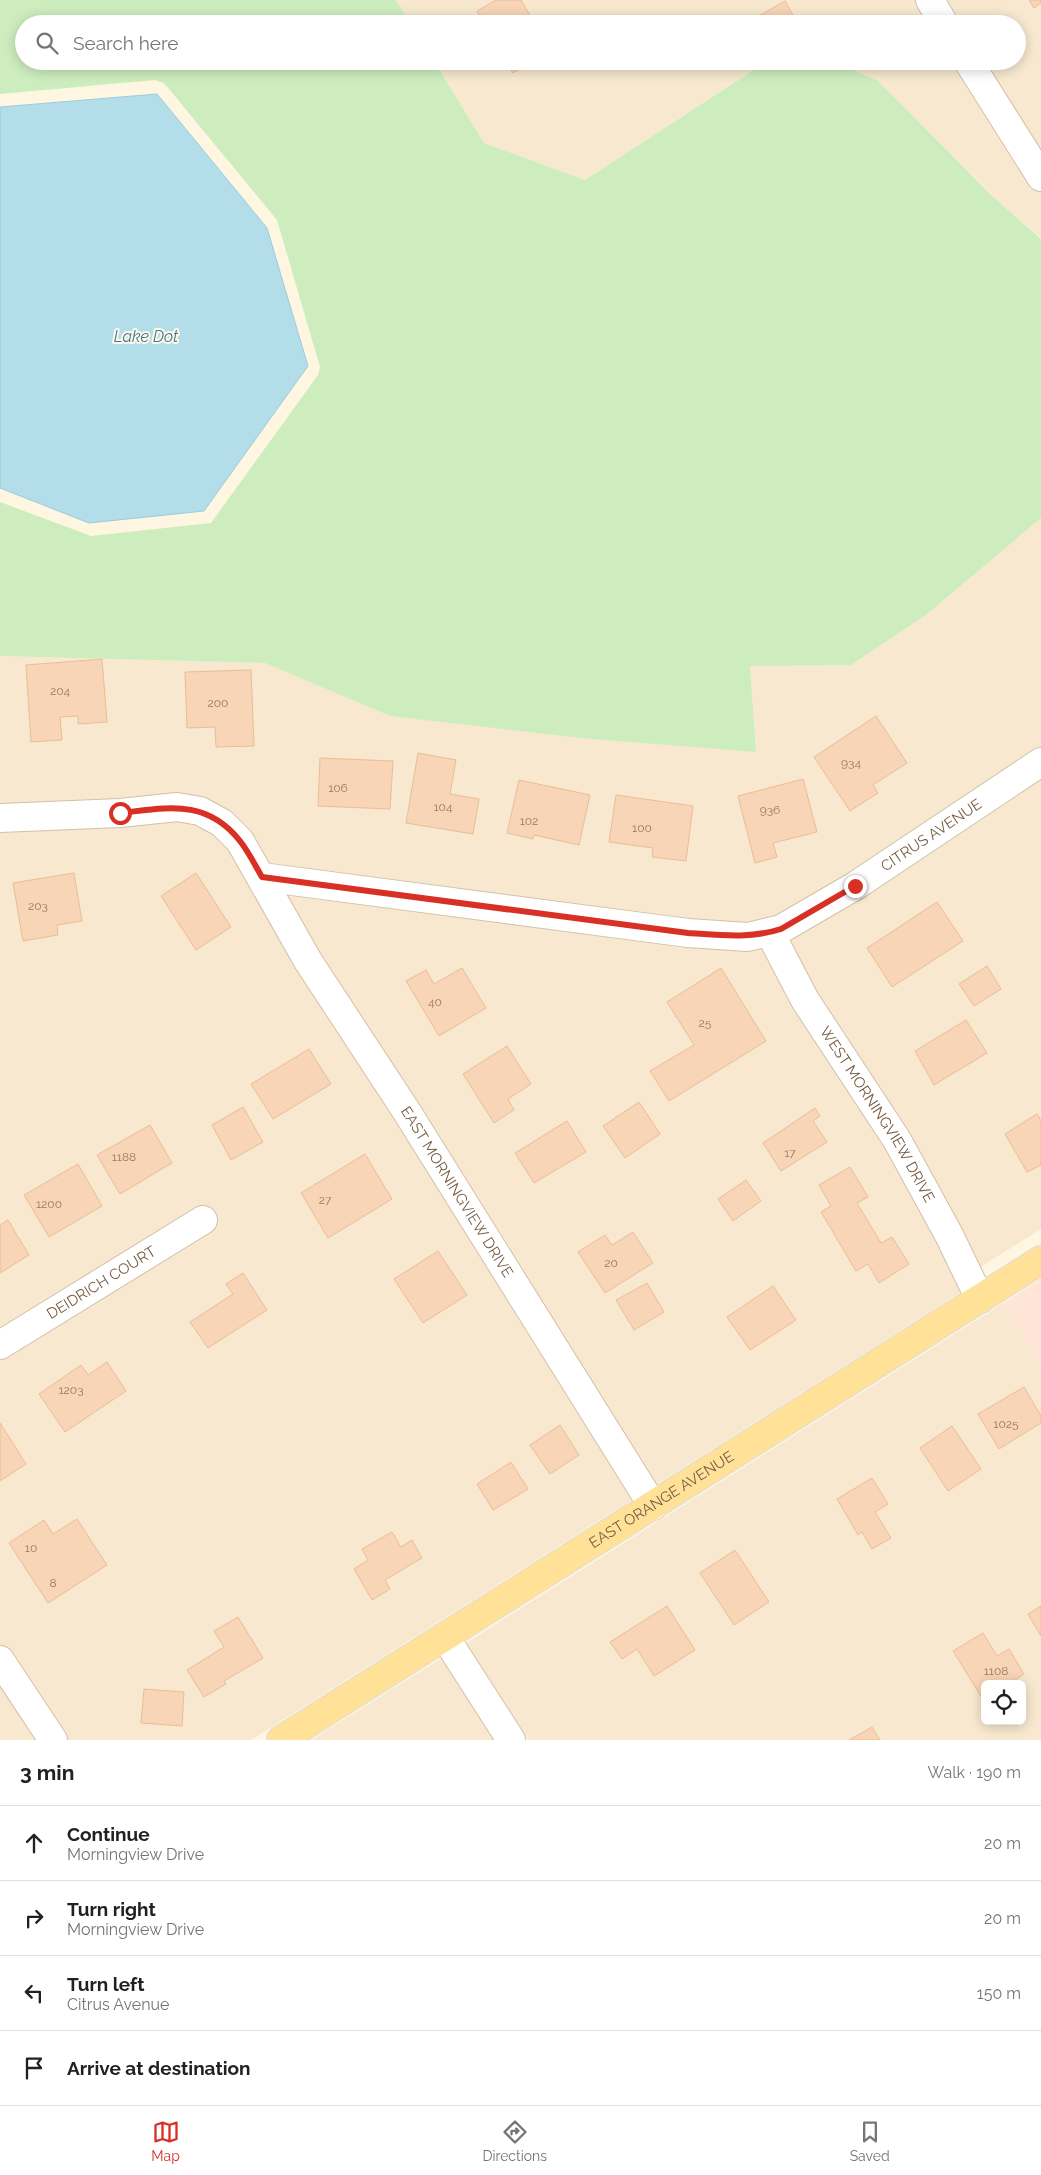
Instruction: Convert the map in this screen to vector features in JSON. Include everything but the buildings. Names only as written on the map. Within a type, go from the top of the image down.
[{"type":"main road","name":"EAST ORANGE AVENUE","points":[[281,1740],[980,1299],[1039,1266]]},
{"type":"street","points":[[930,0],[939,15]]},
{"type":"street","points":[[974,70],[1041,177]]},
{"type":"street","name":"CITRUS AVENUE","points":[[262,877],[688,933],[748,937],[781,929],[855,886],[1041,762]]},
{"type":"street","name":"EAST MORNINGVIEW DRIVE","points":[[0,818],[120,813],[177,807],[200,811],[222,823],[240,841],[308,961],[407,1112],[653,1506]]},
{"type":"street","name":"WEST MORNINGVIEW DRIVE","points":[[770,933],[806,1000],[897,1140],[949,1235],[980,1299]]},
{"type":"street","name":"DEIDRICH COURT","points":[[0,1345],[203,1220]]},
{"type":"street","points":[[445,1637],[511,1740]]},
{"type":"street","points":[[0,1660],[53,1740]]},
{"type":"shaded area","points":[[396,0],[1041,0],[1041,238],[991,195],[878,81],[853,70],[1026,70],[1026,15],[405,15]]},
{"type":"shaded area","points":[[439,70],[754,70],[585,180],[484,143]]},
{"type":"shaded area","points":[[1041,518],[1041,1229],[979,1268],[985,1277],[251,1740],[0,1740],[0,656],[265,663],[390,716],[756,752],[750,666],[851,665],[926,615]]},
{"type":"shaded area","points":[[1041,1279],[1041,1366],[1002,1304]]},
{"type":"shaded area","points":[[1002,1304],[1041,1366],[1041,1740],[528,1740],[466,1643]]},
{"type":"shaded area","points":[[442,1658],[494,1740],[311,1740]]},
{"type":"green space","points":[[0,0],[396,0],[405,15],[15,15],[15,70],[439,70],[484,143],[585,180],[754,70],[853,70],[878,81],[991,195],[1041,239],[1041,518],[926,615],[851,665],[750,666],[756,752],[581,738],[390,716],[265,663],[0,656],[0,502],[91,536],[211,523],[318,375],[320,367],[277,220],[164,83],[155,80],[0,94]]},
{"type":"water","name":"Lake Dot","points":[[157,94],[267,228],[308,366],[204,511],[89,523],[0,488],[0,107]]},
{"type":"route","points":[[120,813],[177,807],[200,811],[222,823],[240,841],[262,877],[688,933],[748,937],[770,933],[781,929],[855,886]]}]
